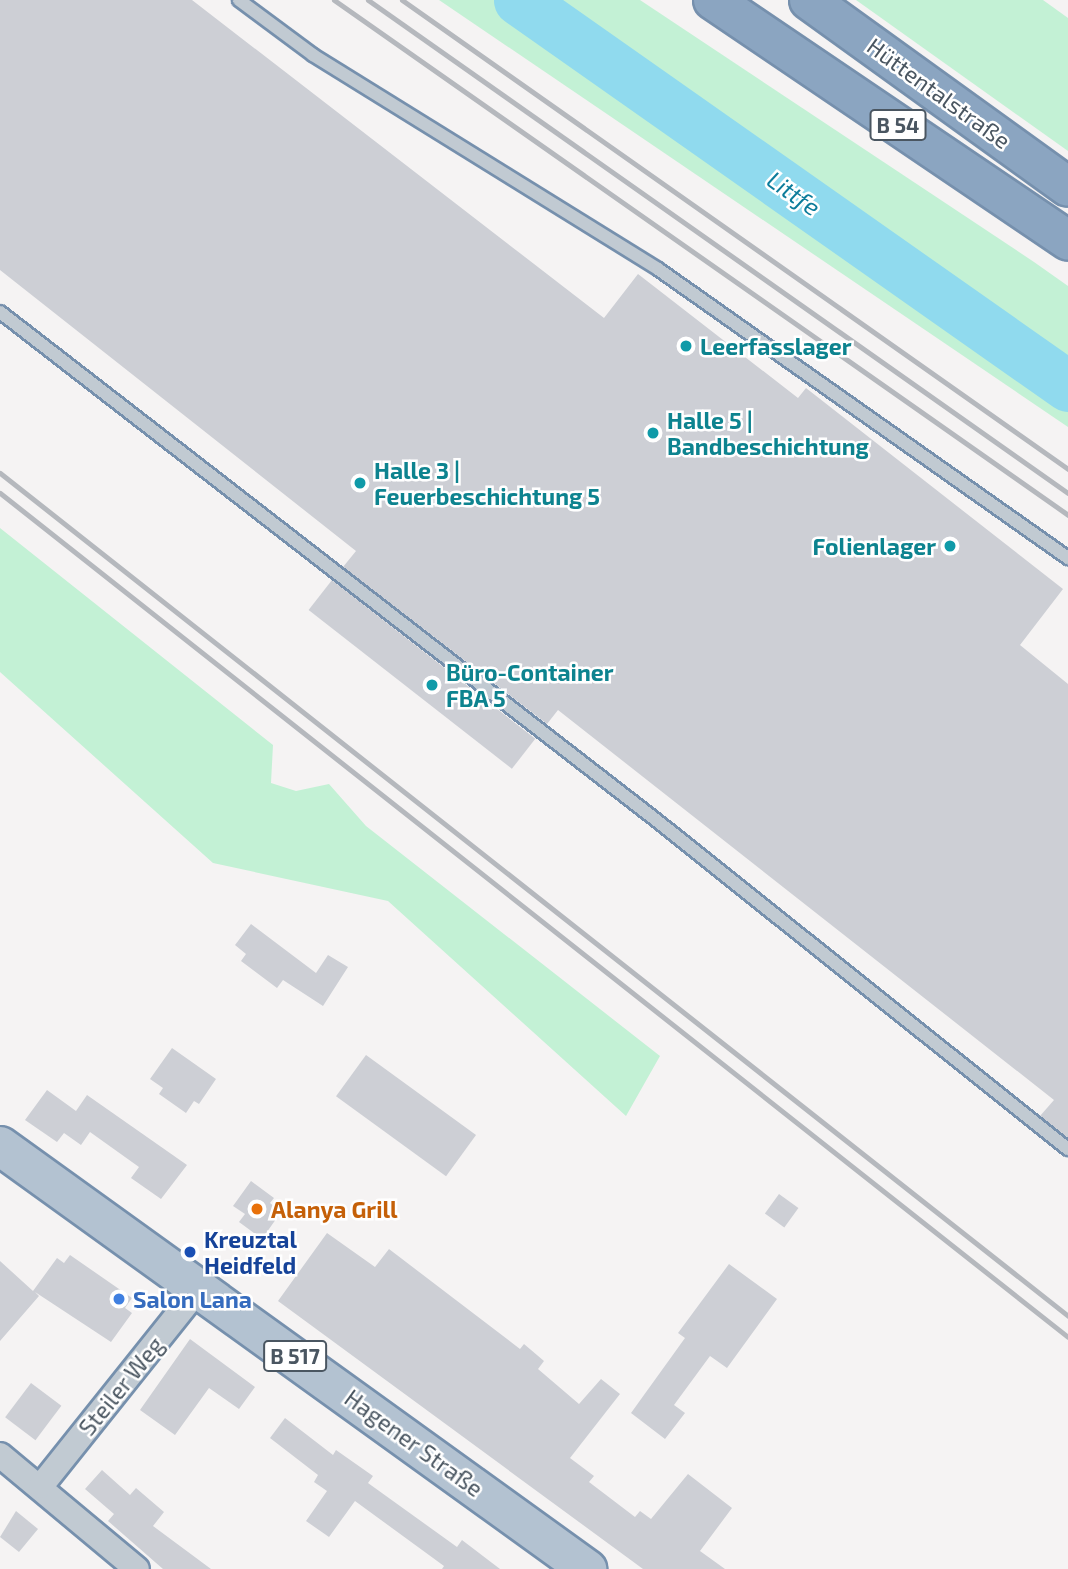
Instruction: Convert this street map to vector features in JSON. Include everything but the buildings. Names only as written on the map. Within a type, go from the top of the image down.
[{"type":"highway","name":"Hüttentalstraße","points":[[713,0],[1068,240]]},
{"type":"highway","name":"Hüttentalstraße","points":[[809,0],[1068,187]]},
{"type":"main road","name":"Hagener Straße","points":[[0,1146],[200,1287],[587,1569]]},
{"type":"street","name":"Steiler Weg","points":[[41,1486],[200,1287]]},
{"type":"street","points":[[0,1455],[41,1486],[137,1569]]},
{"type":"lane","points":[[239,0],[313,55],[658,269],[1068,558]]},
{"type":"lane","points":[[0,312],[651,816],[1068,1149]]},
{"type":"green space","points":[[439,0],[640,0],[1034,262],[1068,286],[1068,427]]},
{"type":"green space","points":[[856,0],[1043,0],[1068,18],[1068,151]]},
{"type":"green space","points":[[0,528],[273,745],[271,783],[296,791],[329,784],[366,826],[660,1056],[626,1116],[388,901],[213,863],[0,672]]},
{"type":"waterway","name":"Littfe","points":[[519,0],[1068,386]]},
{"type":"railway","points":[[334,0],[1068,515]]},
{"type":"railway","points":[[368,0],[1068,493]]},
{"type":"railway","points":[[402,0],[1068,469]]},
{"type":"railway","points":[[0,473],[1068,1316]]},
{"type":"railway","points":[[0,493],[1068,1337]]},
{"type":"place","name":"Leerfasslager","points":[[686,346]]},
{"type":"place","name":"Halle 5 | Bandbeschichtung","points":[[653,433]]},
{"type":"place","name":"Halle 3 | Feuerbeschichtung 5","points":[[360,483]]},
{"type":"place","name":"Folienlager","points":[[950,546]]},
{"type":"place","name":"Büro-Container FBA 5","points":[[432,685]]},
{"type":"place","name":"Alanya Grill","points":[[257,1209]]},
{"type":"place","name":"Kreuztal Heidfeld","points":[[190,1252]]},
{"type":"place","name":"Salon Lana","points":[[119,1299]]}]
